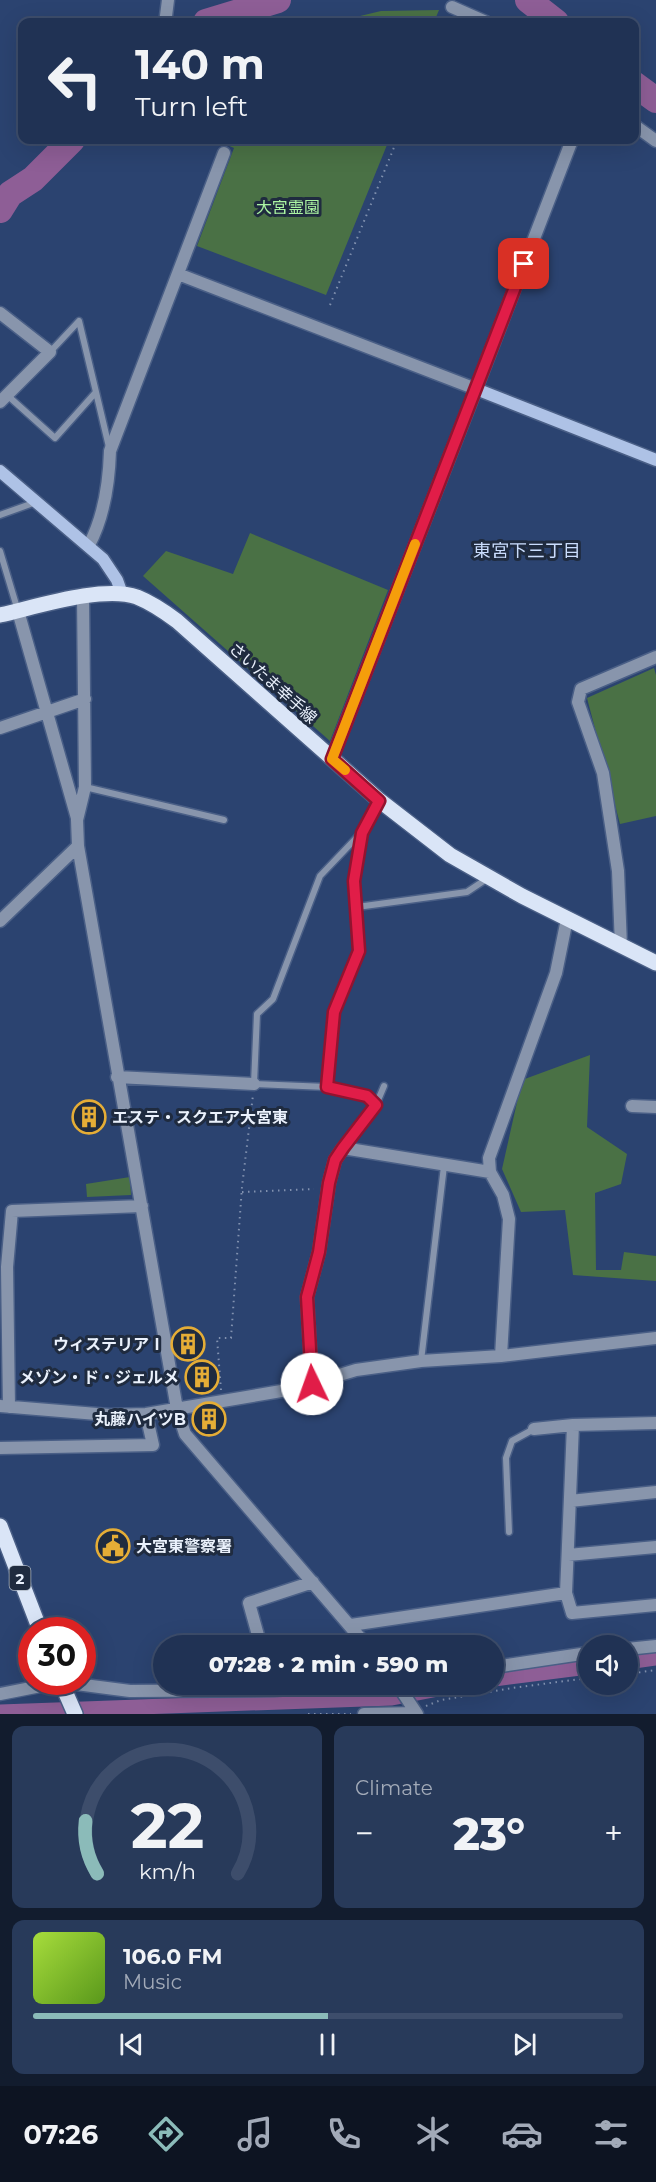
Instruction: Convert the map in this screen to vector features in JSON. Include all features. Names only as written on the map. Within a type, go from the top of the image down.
[{"type":"main road","name":"さいたま幸手線","points":[[0,615],[83,597],[122,594],[151,603],[171,616],[379,801],[450,855],[488,878],[656,963]]},
{"type":"main road","name":"2","points":[[0,1526],[35,1617]]},
{"type":"main road","points":[[66,1695],[75,1714]]},
{"type":"street","points":[[166,16],[168,0]]},
{"type":"street","points":[[452,7],[477,18]]},
{"type":"street","points":[[639,129],[656,141]]},
{"type":"street","points":[[332,759],[570,144]]},
{"type":"street","points":[[89,545],[94,536],[104,500],[109,476],[110,451],[224,153]]},
{"type":"street","points":[[178,274],[656,460]]},
{"type":"street","points":[[0,313],[50,352],[3,399]]},
{"type":"street","points":[[0,471],[104,559],[117,580],[122,594]]},
{"type":"street","points":[[77,820],[85,787],[86,699],[83,597]]},
{"type":"street","points":[[18,611],[77,820],[78,846],[117,1077],[177,1409],[184,1434],[358,1635]]},
{"type":"street","points":[[621,946],[618,871],[603,773],[578,702],[582,689],[656,657]]},
{"type":"street","points":[[0,728],[86,699]]},
{"type":"street","points":[[0,921],[78,846]]},
{"type":"street","points":[[501,1356],[509,1219],[503,1195],[490,1172],[489,1158],[556,973],[567,919]]},
{"type":"street","points":[[117,1077],[254,1084]]},
{"type":"street","points":[[632,1106],[656,1107]]},
{"type":"street","points":[[312,1384],[307,1297],[319,1252],[328,1189],[335,1160],[343,1148],[490,1172]]},
{"type":"street","points":[[142,1206],[12,1211],[4,1267],[5,1407],[109,1415],[146,1414],[294,1389],[356,1370],[421,1361],[501,1356],[656,1338]]},
{"type":"street","points":[[0,1448],[153,1445],[146,1414]]},
{"type":"street","points":[[534,1429],[573,1425],[656,1423]]},
{"type":"street","points":[[573,1425],[566,1593],[572,1613],[656,1605]]},
{"type":"street","points":[[570,1501],[656,1492]]},
{"type":"street","points":[[568,1555],[656,1547]]},
{"type":"street","points":[[258,1635],[249,1603],[313,1582]]},
{"type":"street","points":[[351,1626],[566,1593]]},
{"type":"street","points":[[638,1648],[656,1646]]},
{"type":"street","points":[[504,1666],[578,1654]]},
{"type":"street","points":[[96,1688],[153,1690]]},
{"type":"street","points":[[0,1694],[18,1691]]},
{"type":"street","points":[[405,1695],[417,1710]]},
{"type":"street","points":[[364,1714],[417,1710]]},
{"type":"lane","points":[[50,352],[80,321],[110,451]]},
{"type":"lane","points":[[3,399],[55,438],[96,392]]},
{"type":"lane","points":[[0,515],[36,501]]},
{"type":"lane","points":[[0,551],[18,611]]},
{"type":"lane","points":[[85,787],[224,820]]},
{"type":"lane","points":[[376,1105],[367,1096],[327,1087],[254,1084],[257,1014],[273,999],[320,876],[362,833],[379,801]]},
{"type":"lane","points":[[327,1087],[334,1012],[359,951],[354,881],[362,833]]},
{"type":"lane","points":[[357,907],[467,892],[488,878]]},
{"type":"lane","points":[[343,1148],[376,1105],[384,1086]]},
{"type":"lane","points":[[421,1361],[444,1166]]},
{"type":"lane","points":[[509,1532],[506,1458],[512,1441],[534,1429]]},
{"type":"path","points":[[330,305],[395,144]]},
{"type":"path","points":[[222,1401],[217,1338],[231,1338],[242,1192],[254,1084]]},
{"type":"path","points":[[242,1192],[328,1189]]},
{"type":"path","points":[[638,1672],[656,1670]]},
{"type":"path","points":[[417,1710],[441,1700],[578,1679]]},
{"type":"path","points":[[308,1714],[349,1714]]},
{"type":"green space","points":[[439,10],[436,18],[352,18],[381,11]]},
{"type":"green space","name":"大宮霊園","points":[[225,144],[387,144],[326,295],[197,246],[234,148]]},
{"type":"green space","points":[[250,533],[388,590],[330,741],[143,576],[166,551],[233,574]]},
{"type":"green space","points":[[654,668],[656,675],[656,816],[620,824],[587,698]]},
{"type":"green space","points":[[590,1055],[587,1127],[627,1154],[621,1184],[595,1193],[596,1270],[621,1270],[624,1252],[656,1256],[656,1281],[573,1275],[565,1210],[521,1212],[502,1169],[522,1080]]},
{"type":"green space","points":[[130,1177],[131,1195],[87,1197],[86,1184]]},
{"type":"waterway","points":[[219,18],[278,0]]},
{"type":"waterway","points":[[528,0],[551,18]]},
{"type":"waterway","points":[[639,88],[656,100]]},
{"type":"waterway","points":[[0,210],[10,194],[33,179],[68,144]]},
{"type":"waterway","points":[[638,1660],[656,1658]]},
{"type":"waterway","points":[[504,1678],[578,1668]]},
{"type":"waterway","points":[[0,1712],[392,1698],[407,1695]]},
{"type":"slow traffic","points":[[345,770],[332,759],[415,544]]},
{"type":"place","name":"エステ・スクエア大宮東","points":[[89,1117]]},
{"type":"place","name":"ウィステリアⅠ","points":[[188,1344]]},
{"type":"place","name":"メゾン・ド・ジェルメ","points":[[202,1377]]},
{"type":"place","name":"丸藤ハイツB","points":[[209,1419]]},
{"type":"place","name":"大宮東警察署","points":[[113,1546]]},
{"type":"district","name":"東宮下三丁目","points":[[527,551]]},
{"type":"route","points":[[312,1384],[307,1297],[319,1252],[329,1183],[335,1160],[376,1105],[367,1096],[327,1087],[334,1012],[359,951],[354,881],[362,833],[379,801],[332,759],[524,264]]}]
